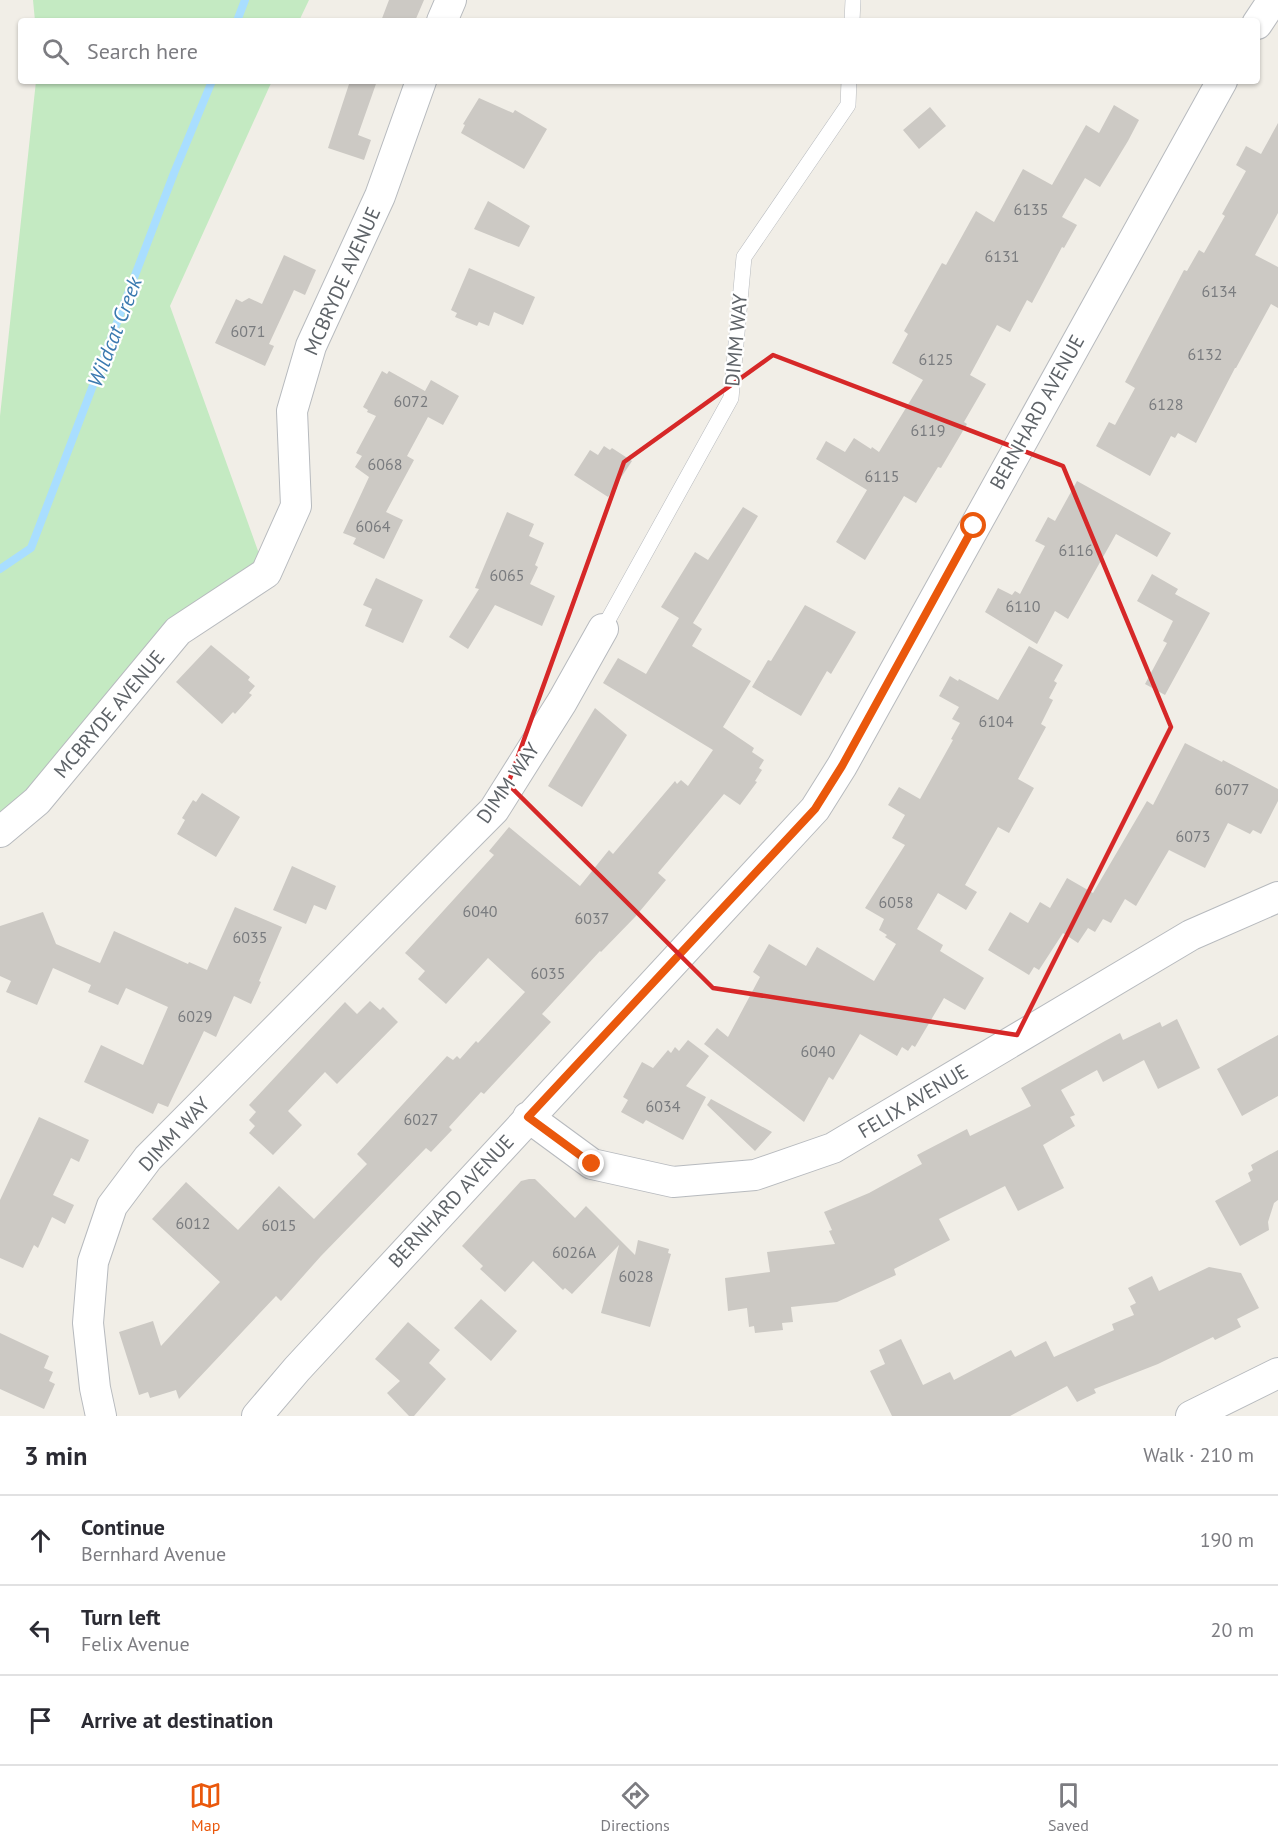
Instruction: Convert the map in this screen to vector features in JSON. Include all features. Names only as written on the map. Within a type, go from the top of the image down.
[{"type":"street","points":[[443,18],[451,0]]},
{"type":"street","points":[[1260,20],[1273,0]]},
{"type":"street","name":"MCBRYDE AVENUE","points":[[0,832],[37,801],[178,631],[266,573],[296,506],[292,411],[311,345],[380,196],[420,84]]},
{"type":"street","name":"BERNHARD AVENUE","points":[[257,1416],[297,1369],[528,1117],[815,809],[842,766],[1219,84]]},
{"type":"street","name":"DIMM WAY","points":[[100,1416],[88,1323],[93,1262],[112,1206],[148,1158],[494,810],[562,702],[603,629]]},
{"type":"street","name":"FELIX AVENUE","points":[[528,1117],[592,1164],[673,1182],[755,1175],[833,1148],[1191,935],[1278,897]]},
{"type":"street","points":[[1191,1416],[1278,1373]]},
{"type":"lane","points":[[852,18],[853,0]]},
{"type":"lane","name":"DIMM WAY","points":[[603,629],[731,398],[744,257],[848,105],[849,84]]},
{"type":"highlighted area","points":[[773,355],[1063,466],[1171,727],[1017,1035],[713,988],[508,784],[624,462]]},
{"type":"green space","points":[[33,0],[309,0],[300,18],[35,18]]},
{"type":"green space","points":[[36,84],[271,84],[170,306],[266,573],[178,631],[0,832],[0,416]]},
{"type":"building","points":[[389,0],[424,0],[416,18],[382,18]]},
{"type":"building","points":[[349,84],[376,84],[358,135],[371,140],[364,160],[328,148]]},
{"type":"building","points":[[479,98],[513,113],[515,110],[547,129],[524,169],[461,133],[465,125],[463,124]]},
{"type":"building","points":[[1114,105],[1139,120],[1128,141],[1100,187],[1085,178],[1062,217],[1077,225],[1064,248],[1062,247],[1032,303],[1027,300],[1010,332],[997,325],[970,375],[986,384],[964,422],[967,424],[941,468],[938,467],[916,503],[904,496],[865,560],[836,542],[867,490],[816,459],[826,441],[845,452],[854,438],[879,452],[923,380],[892,363],[908,334],[904,331],[942,263],[946,265],[976,211],[994,222],[1023,169],[1052,185],[1086,125],[1099,133]]},
{"type":"building","points":[[930,107],[946,126],[919,149],[903,130]]},
{"type":"building","points":[[1278,123],[1278,213],[1255,255],[1278,267],[1278,308],[1271,304],[1196,443],[1178,433],[1175,438],[1171,436],[1150,476],[1096,446],[1109,422],[1115,425],[1135,388],[1125,382],[1184,270],[1187,271],[1199,250],[1204,253],[1225,216],[1222,214],[1246,171],[1236,165],[1246,146],[1261,154]]},
{"type":"building","points":[[488,201],[530,226],[519,247],[474,229]]},
{"type":"building","points":[[284,255],[316,270],[305,295],[294,290],[269,344],[274,346],[265,366],[215,343],[236,299],[242,302],[249,298],[262,304]]},
{"type":"building","points":[[469,268],[535,297],[523,325],[494,312],[489,326],[479,322],[477,326],[455,317],[457,313],[451,310]]},
{"type":"building","points":[[382,371],[387,374],[389,371],[425,391],[431,380],[459,396],[443,425],[428,417],[407,456],[414,460],[386,512],[403,520],[384,559],[353,544],[356,538],[343,533],[369,477],[355,467],[362,456],[356,453],[376,416],[367,412],[368,410],[363,407]]},
{"type":"building","points":[[604,446],[610,450],[612,448],[632,461],[608,497],[574,475],[590,450],[598,455]]},
{"type":"building","points":[[1077,481],[1171,533],[1157,557],[1116,534],[1068,619],[1055,611],[1037,644],[985,612],[998,588],[1012,595],[1015,591],[1020,594],[1045,546],[1035,541],[1048,517],[1055,521]]},
{"type":"building","points":[[743,507],[758,516],[693,623],[702,629],[692,646],[751,681],[723,727],[754,748],[752,752],[764,760],[759,768],[762,770],[755,781],[757,782],[740,805],[724,794],[658,873],[666,880],[635,917],[542,1014],[551,1022],[484,1094],[481,1092],[449,1127],[452,1130],[431,1152],[426,1148],[321,1256],[281,1301],[276,1296],[179,1399],[176,1390],[150,1398],[148,1392],[139,1395],[119,1332],[153,1321],[161,1346],[220,1282],[152,1219],[186,1182],[238,1230],[279,1186],[314,1219],[367,1164],[357,1154],[447,1056],[453,1060],[457,1056],[460,1059],[525,992],[488,958],[446,1004],[418,979],[425,971],[405,953],[494,855],[489,851],[509,827],[580,886],[609,850],[613,854],[675,781],[677,784],[681,780],[688,786],[713,750],[603,683],[618,658],[646,674],[679,618],[661,607],[695,552],[708,560]]},
{"type":"building","points":[[507,512],[534,524],[529,536],[544,543],[535,565],[538,567],[530,584],[555,596],[542,626],[495,605],[468,649],[449,637],[479,589],[475,588]]},
{"type":"building","points":[[1152,574],[1178,589],[1175,594],[1210,613],[1165,695],[1145,684],[1167,643],[1163,641],[1173,621],[1137,601]]},
{"type":"building","points":[[376,578],[423,600],[403,643],[365,626],[372,609],[363,605]]},
{"type":"building","points":[[805,605],[856,632],[831,674],[827,671],[801,716],[752,687],[768,660],[771,661]]},
{"type":"building","points":[[211,645],[250,677],[248,680],[255,686],[249,693],[252,695],[235,714],[233,712],[222,724],[176,682]]},
{"type":"building","points":[[1029,646],[1063,665],[1054,681],[1057,683],[1049,698],[1053,700],[1041,724],[1046,727],[1018,779],[1034,788],[1009,833],[998,827],[965,885],[977,892],[966,910],[938,893],[917,929],[943,945],[940,951],[984,978],[965,1010],[944,998],[915,1047],[912,1045],[908,1051],[902,1047],[897,1056],[860,1034],[833,1080],[829,1077],[804,1122],[704,1044],[717,1028],[728,1037],[760,977],[753,972],[769,944],[806,966],[817,947],[874,981],[896,944],[879,930],[884,919],[865,908],[905,845],[892,838],[905,815],[888,805],[899,787],[920,799],[953,740],[951,739],[960,723],[952,719],[959,707],[939,696],[950,676],[998,700]]},
{"type":"building","points":[[595,708],[627,735],[582,807],[548,786]]},
{"type":"building","points":[[1185,743],[1278,789],[1278,801],[1261,834],[1253,830],[1250,834],[1228,823],[1205,868],[1169,850],[1136,906],[1125,899],[1111,923],[1103,919],[1095,932],[1088,928],[1078,943],[1063,933],[1039,970],[1034,967],[1029,975],[988,950],[1010,912],[1028,923],[1040,902],[1050,908],[1067,878],[1093,893],[1147,801],[1153,805]]},
{"type":"building","points":[[202,793],[240,817],[216,857],[177,834],[185,820],[182,818],[193,800],[196,802]]},
{"type":"building","points":[[292,866],[336,886],[326,910],[314,905],[306,924],[273,910]]},
{"type":"building","points":[[235,907],[282,927],[259,981],[261,982],[251,1004],[234,996],[216,1037],[204,1031],[168,1107],[158,1103],[153,1114],[84,1082],[101,1045],[143,1065],[168,1007],[126,988],[118,1005],[88,992],[91,985],[53,968],[37,1005],[6,992],[11,981],[0,976],[0,926],[43,912],[56,944],[100,963],[114,931],[188,964],[189,962],[207,970]]},
{"type":"building","points":[[370,1001],[380,1010],[383,1007],[398,1022],[337,1084],[325,1072],[288,1111],[302,1125],[273,1155],[249,1133],[255,1126],[249,1120],[256,1112],[249,1105],[345,1002],[357,1014]]},
{"type":"building","points":[[1177,1019],[1200,1068],[1158,1089],[1144,1060],[1103,1082],[1097,1070],[1061,1090],[1075,1115],[1070,1117],[1075,1126],[1043,1145],[1064,1188],[1018,1211],[1005,1186],[939,1219],[950,1240],[894,1269],[896,1275],[837,1302],[791,1307],[793,1322],[782,1323],[783,1330],[755,1333],[754,1326],[749,1327],[747,1308],[728,1311],[725,1278],[770,1272],[767,1252],[835,1244],[824,1212],[869,1193],[922,1164],[917,1155],[967,1129],[970,1136],[1031,1106],[1021,1088],[1105,1041],[1120,1033],[1123,1040],[1160,1022],[1162,1027]]},
{"type":"building","points":[[1278,1035],[1278,1096],[1242,1116],[1217,1069]]},
{"type":"building","points":[[688,1040],[709,1056],[686,1086],[706,1097],[683,1140],[646,1120],[643,1124],[621,1112],[628,1100],[623,1097],[642,1062],[653,1068],[668,1050],[671,1053],[675,1047],[679,1051]]},
{"type":"building","points":[[711,1099],[772,1132],[755,1151],[707,1105]]},
{"type":"building","points":[[39,1117],[89,1140],[79,1162],[71,1158],[53,1195],[74,1205],[65,1224],[52,1217],[38,1248],[34,1245],[23,1268],[0,1258],[0,1200]]},
{"type":"building","points":[[1278,1150],[1278,1200],[1274,1203],[1268,1222],[1269,1230],[1240,1246],[1215,1201],[1251,1181],[1248,1173],[1253,1170],[1251,1165]]},
{"type":"building","points":[[535,1179],[575,1218],[586,1206],[635,1255],[638,1240],[669,1249],[668,1253],[671,1254],[650,1327],[601,1313],[619,1245],[572,1294],[565,1288],[563,1290],[533,1261],[505,1292],[480,1269],[483,1266],[462,1246],[521,1181]]},
{"type":"building","points":[[1209,1267],[1241,1273],[1259,1308],[1237,1319],[1241,1327],[1215,1340],[1213,1337],[1158,1364],[1094,1389],[1096,1393],[1077,1402],[1067,1386],[1010,1416],[892,1416],[870,1371],[885,1364],[879,1350],[901,1339],[923,1385],[950,1372],[954,1380],[1011,1350],[1015,1357],[1046,1341],[1054,1357],[1114,1330],[1112,1324],[1134,1315],[1130,1306],[1136,1303],[1128,1288],[1152,1276],[1159,1291]]},
{"type":"building","points":[[481,1299],[517,1331],[491,1361],[454,1328]]},
{"type":"building","points":[[408,1322],[440,1350],[429,1363],[446,1379],[414,1416],[409,1416],[387,1393],[400,1381],[375,1359]]},
{"type":"building","points":[[0,1333],[49,1356],[44,1368],[53,1372],[49,1381],[55,1384],[44,1409],[0,1389]]},
{"type":"waterway","name":"Wildcat Creek","points":[[238,18],[245,0]]},
{"type":"waterway","name":"Wildcat Creek","points":[[0,569],[31,548],[174,173],[211,84]]},
{"type":"route","points":[[592,1164],[528,1117],[815,809],[842,766],[974,526]]}]
